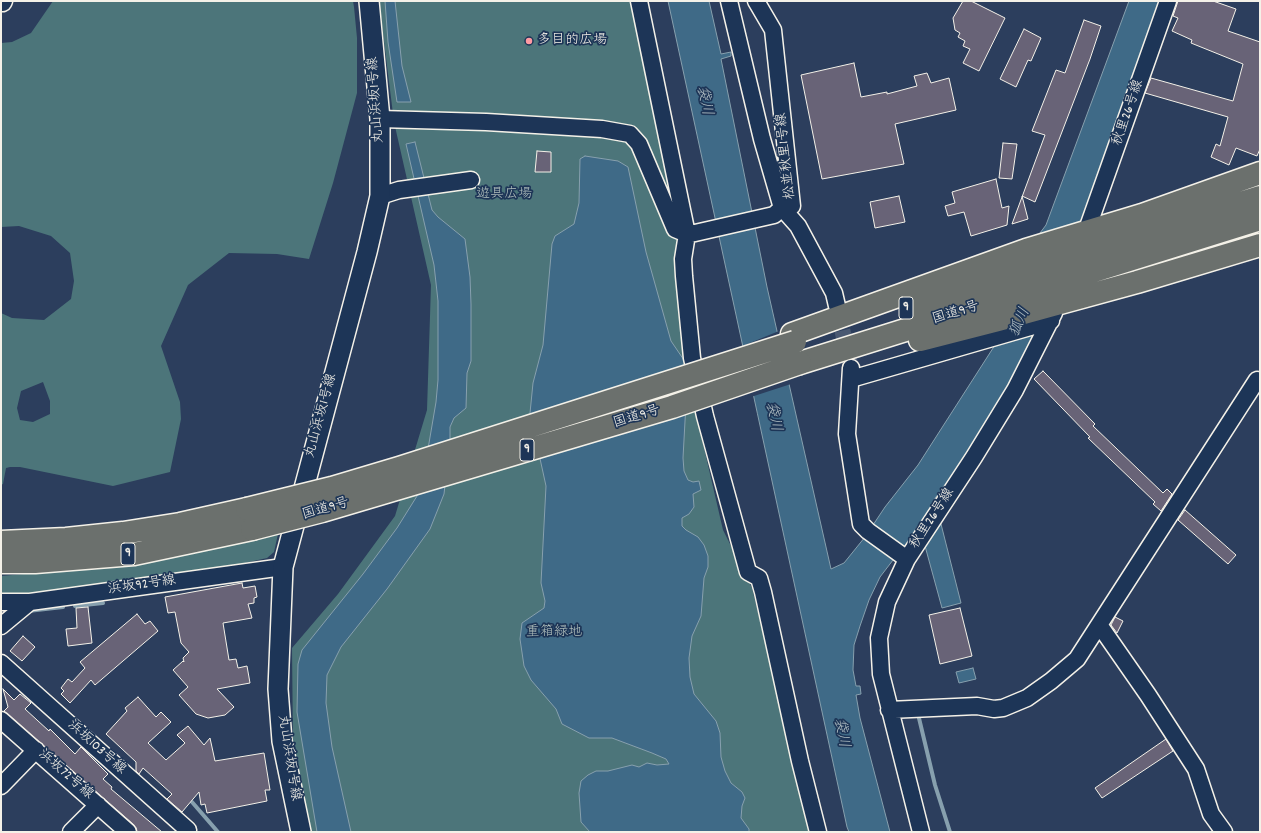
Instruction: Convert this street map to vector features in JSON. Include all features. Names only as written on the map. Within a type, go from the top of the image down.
[{"type":"highway","points":[[793,338],[1085,229],[1142,215],[1260,173]]},
{"type":"highway","name":"国道9号","points":[[1,542],[34,552],[134,554],[250,519],[346,484],[664,385],[793,338],[1017,273],[1260,197]]},
{"type":"highway","name":"国道9号","points":[[250,519],[334,508],[801,368],[1007,298],[1260,218]]},
{"type":"highway","points":[[801,368],[997,329],[1050,316],[1137,282],[1260,245]]},
{"type":"highway","points":[[1,537],[34,552]]},
{"type":"highway","points":[[1,566],[34,552]]},
{"type":"highway","name":"国道9号","points":[[1,562],[34,552]]},
{"type":"street","name":"丸山浜坂1号線","points":[[301,832],[282,741],[278,690],[283,567],[367,252],[380,196],[380,119],[369,1]]},
{"type":"street","points":[[639,1],[691,233],[683,260],[692,358],[705,416],[748,572],[759,578],[763,592],[800,761],[818,832]]},
{"type":"street","points":[[729,1],[778,212],[798,226],[834,293],[837,306]]},
{"type":"street","name":"松並秋里1号線","points":[[691,233],[778,212],[792,206],[778,65],[773,30],[756,1]]},
{"type":"street","name":"秋里26号線","points":[[1085,229],[1168,1]]},
{"type":"street","points":[[380,119],[602,128],[630,134],[639,144],[675,229],[691,233]]},
{"type":"street","points":[[380,196],[399,190],[472,180]]},
{"type":"street","name":"秋里26号線","points":[[997,329],[851,373],[847,434],[861,524],[868,531],[903,556],[974,457],[1015,390],[1050,316]]},
{"type":"street","points":[[889,710],[977,706],[994,709],[1003,708],[1027,698],[1077,659],[1100,626],[1259,379]]},
{"type":"street","points":[[903,556],[887,602],[879,638],[881,674],[921,832]]},
{"type":"street","name":"浜坂92号線","points":[[1,602],[30,602],[283,567]]},
{"type":"street","points":[[1,626],[30,602]]},
{"type":"street","points":[[1100,626],[1148,695],[1196,769],[1211,814],[1224,832]]},
{"type":"street","name":"浜坂103号線","points":[[1,664],[188,830],[186,832]]},
{"type":"street","name":"浜坂72号線","points":[[1,720],[128,832]]},
{"type":"street","points":[[1,786],[36,750]]},
{"type":"street","points":[[71,832],[98,805]]},
{"type":"green space","points":[[53,1],[353,1],[357,38],[357,93],[333,183],[309,259],[277,254],[229,253],[188,285],[161,346],[180,402],[181,419],[170,472],[113,486],[20,467],[10,467],[6,468],[3,484],[1,485],[1,313],[12,318],[44,320],[71,299],[74,281],[70,253],[51,236],[19,226],[1,227],[1,43],[12,42],[31,33]],"holes":[[[43,382],[50,401],[50,414],[33,422],[20,420],[17,408],[21,391]]]},
{"type":"green space","name":"重箱緑地","points":[[379,1],[635,1],[681,222],[682,336],[698,422],[723,530],[752,588],[811,832],[311,832],[293,745],[292,648],[338,594],[395,516],[427,410],[431,285],[394,122]]},
{"type":"green space","points":[[278,534],[274,552],[267,558],[196,574],[81,590],[1,596],[1,576],[91,568],[201,551]]},
{"type":"water","points":[[385,1],[395,1],[402,66],[411,102],[397,102],[388,42]]},
{"type":"water","points":[[668,1],[709,1],[721,54],[731,52],[731,56],[721,59],[767,287],[831,569],[844,563],[918,465],[995,345],[1040,233],[1046,225],[1129,1],[1162,1],[1099,181],[1040,333],[989,418],[944,488],[935,498],[936,502],[920,523],[907,549],[903,547],[880,577],[869,600],[860,626],[854,645],[853,670],[856,686],[860,686],[861,694],[856,695],[860,718],[890,832],[849,832],[847,827]]},
{"type":"water","points":[[415,142],[432,210],[438,217],[465,239],[470,277],[471,304],[471,361],[467,373],[466,408],[454,418],[450,427],[444,494],[430,529],[387,589],[341,647],[327,675],[326,703],[332,747],[351,832],[317,832],[297,712],[298,664],[302,650],[363,574],[397,528],[417,496],[428,449],[436,402],[438,380],[438,301],[434,265],[406,144]]},
{"type":"water","points":[[585,156],[618,161],[628,167],[646,252],[671,341],[688,366],[683,458],[684,471],[688,480],[693,482],[699,481],[701,490],[693,494],[694,507],[689,514],[682,518],[682,526],[698,537],[704,545],[708,556],[708,567],[704,578],[701,616],[692,636],[689,658],[690,677],[694,694],[716,721],[720,733],[721,757],[725,771],[731,783],[742,792],[745,798],[742,806],[741,818],[749,829],[749,832],[590,832],[581,822],[579,793],[581,781],[596,771],[608,771],[632,765],[639,767],[647,763],[657,765],[669,764],[666,759],[612,738],[589,738],[562,724],[556,709],[531,680],[524,666],[520,639],[522,623],[544,608],[545,601],[541,583],[546,486],[530,413],[533,383],[543,345],[552,244],[555,236],[574,224],[579,203],[580,159]]},
{"type":"water","points":[[941,524],[961,603],[942,608],[925,546]]},
{"type":"water","points":[[973,668],[976,679],[959,683],[956,672]]},
{"type":"pier","points":[[779,331],[791,384],[751,397],[740,347]]},
{"type":"building","points":[[963,1],[971,1],[1005,18],[979,71],[963,63],[970,49],[963,46],[965,41],[958,37],[960,33],[955,30],[953,18]]},
{"type":"building","points":[[1178,1],[1213,1],[1236,9],[1228,31],[1260,42],[1260,149],[1257,156],[1236,148],[1229,165],[1211,157],[1216,144],[1220,146],[1228,117],[1145,93],[1151,78],[1233,101],[1243,64],[1191,43],[1192,40],[1172,31],[1178,18],[1173,16]]},
{"type":"building","points":[[1084,20],[1101,26],[1090,59],[1035,202],[1022,196],[1045,135],[1032,131],[1056,70],[1065,73]]},
{"type":"building","points":[[1024,29],[1041,38],[1031,61],[1028,60],[1016,87],[1000,79]]},
{"type":"building","points":[[854,63],[861,97],[887,92],[887,94],[917,86],[914,76],[927,73],[931,83],[949,78],[956,110],[895,124],[904,164],[822,179],[801,75]]},
{"type":"building","points":[[1003,143],[1017,144],[1012,179],[999,178]]},
{"type":"building","points":[[537,151],[551,152],[551,172],[535,172]]},
{"type":"building","points":[[996,179],[1002,208],[1009,206],[1007,225],[971,236],[964,212],[948,216],[945,206],[955,203],[952,192]]},
{"type":"building","points":[[899,196],[905,222],[875,228],[870,202]]},
{"type":"building","points":[[1022,197],[1028,219],[1012,224]]},
{"type":"building","points":[[1043,371],[1095,424],[1093,426],[1163,493],[1167,489],[1172,494],[1161,511],[1153,504],[1155,502],[1088,438],[1090,437],[1034,379]]},
{"type":"building","points":[[1185,510],[1236,555],[1228,564],[1178,520]]},
{"type":"building","points":[[242,583],[243,588],[255,586],[257,597],[254,598],[254,603],[248,604],[252,618],[223,623],[229,660],[236,659],[238,668],[247,666],[250,683],[217,689],[234,707],[225,715],[208,718],[196,714],[179,695],[188,687],[173,670],[183,661],[184,662],[183,658],[189,652],[181,643],[175,612],[168,613],[165,597]]},
{"type":"building","points":[[88,607],[92,643],[68,646],[66,629],[77,628],[76,608]]},
{"type":"building","points":[[960,608],[972,656],[940,664],[929,615]]},
{"type":"building","points":[[137,614],[145,624],[150,621],[158,631],[95,685],[91,680],[70,703],[61,694],[64,691],[61,688],[68,679],[72,682],[85,668],[80,662]]},
{"type":"building","points":[[1115,617],[1123,621],[1117,633],[1111,625]]},
{"type":"building","points":[[23,636],[35,647],[22,661],[10,651]]},
{"type":"building","points":[[3,689],[14,700],[20,694],[31,703],[25,709],[49,731],[50,729],[75,754],[81,747],[108,774],[103,779],[112,787],[111,789],[162,832],[137,832],[134,825],[4,711],[8,707]]},
{"type":"building","points":[[138,697],[156,717],[161,712],[171,722],[148,743],[166,760],[185,743],[177,735],[188,726],[204,745],[210,738],[215,761],[264,753],[270,790],[265,790],[267,801],[207,813],[205,804],[201,805],[199,792],[182,812],[167,799],[172,794],[143,768],[139,774],[136,771],[136,762],[106,734],[127,711],[125,708]]},
{"type":"building","points":[[1166,739],[1173,751],[1102,798],[1095,788]]},
{"type":"waterway","points":[[75,606],[103,603]]},
{"type":"waterway","points":[[28,611],[63,607]]},
{"type":"waterway","points":[[918,714],[935,785],[950,832]]},
{"type":"waterway","points":[[192,802],[218,832]]},
{"type":"tunnel","points":[[837,307],[851,368]]},
{"type":"place","name":"多目的広場","points":[[529,41]]},
{"type":"water label","name":"袋川","points":[[703,101]]},
{"type":"water label","name":"狐川","points":[[1021,323]]},
{"type":"water label","name":"袋川","points":[[772,417]]},
{"type":"water label","name":"袋川","points":[[840,733]]},
{"type":"park label","name":"遊具広場","points":[[504,195]]}]
